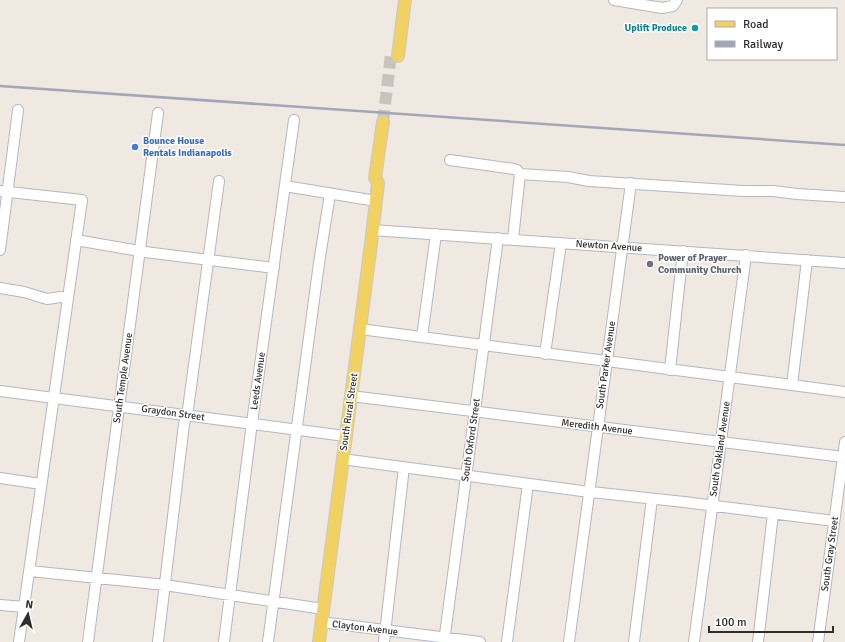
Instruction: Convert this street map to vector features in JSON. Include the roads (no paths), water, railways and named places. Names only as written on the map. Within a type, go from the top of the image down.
[{"type":"main road","points":[[399,0],[395,55],[406,0]]},
{"type":"main road","name":"South Rural Street","points":[[318,642],[378,183],[382,179],[385,123]]},
{"type":"street","points":[[614,0],[662,8],[673,6],[677,0]]},
{"type":"street","points":[[0,250],[4,191],[18,110]]},
{"type":"street","name":"South Temple Avenue","points":[[88,642],[158,113]]},
{"type":"street","name":"Leeds Avenue","points":[[224,642],[252,423],[294,120]]},
{"type":"street","points":[[450,160],[514,169],[520,174],[589,181],[743,191],[773,191],[845,197]]},
{"type":"street","points":[[512,239],[520,174]]},
{"type":"street","points":[[158,642],[184,424],[187,415],[219,181]]},
{"type":"street","name":"South Parker Avenue","points":[[569,642],[631,183]]},
{"type":"street","points":[[285,186],[376,201]]},
{"type":"street","points":[[4,191],[82,200],[19,642]]},
{"type":"street","points":[[268,642],[319,262],[330,194]]},
{"type":"street","name":"Newton Avenue","points":[[372,230],[845,262]]},
{"type":"street","points":[[422,337],[436,234]]},
{"type":"street","name":"South Oxford Street","points":[[444,640],[498,238]]},
{"type":"street","points":[[76,240],[140,251],[274,268]]},
{"type":"street","points":[[545,354],[561,243]]},
{"type":"street","points":[[670,370],[683,251]]},
{"type":"street","name":"South Oakland Avenue","points":[[694,642],[746,255]]},
{"type":"street","points":[[792,386],[807,260]]},
{"type":"street","points":[[0,288],[24,292],[47,299],[61,297],[68,298]]},
{"type":"street","points":[[360,329],[845,392]]},
{"type":"street","name":"Graydon Street","points":[[0,390],[346,436]]},
{"type":"street","name":"Meredith Avenue","points":[[351,396],[843,457]]},
{"type":"street","name":"South Gray Street","points":[[818,642],[845,442]]},
{"type":"street","points":[[342,459],[589,492],[834,521]]},
{"type":"street","points":[[384,642],[404,467]]},
{"type":"street","points":[[0,478],[41,484]]},
{"type":"street","points":[[507,642],[528,484]]},
{"type":"street","points":[[634,642],[652,499]]},
{"type":"street","points":[[758,642],[773,514]]},
{"type":"street","points":[[30,571],[165,585],[323,609]]},
{"type":"street","points":[[0,605],[25,607]]},
{"type":"street","name":"Clayton Avenue","points":[[321,622],[386,630],[444,640],[480,642]]},
{"type":"tunnel","points":[[383,122],[391,54]]},
{"type":"railway","points":[[0,86],[845,145]]},
{"type":"place","name":"Uplift Produce","points":[[695,28]]},
{"type":"place","name":"Bounce House Rentals Indianapolis","points":[[135,147]]},
{"type":"place","name":"Power of Prayer Community Church","points":[[650,264]]}]
